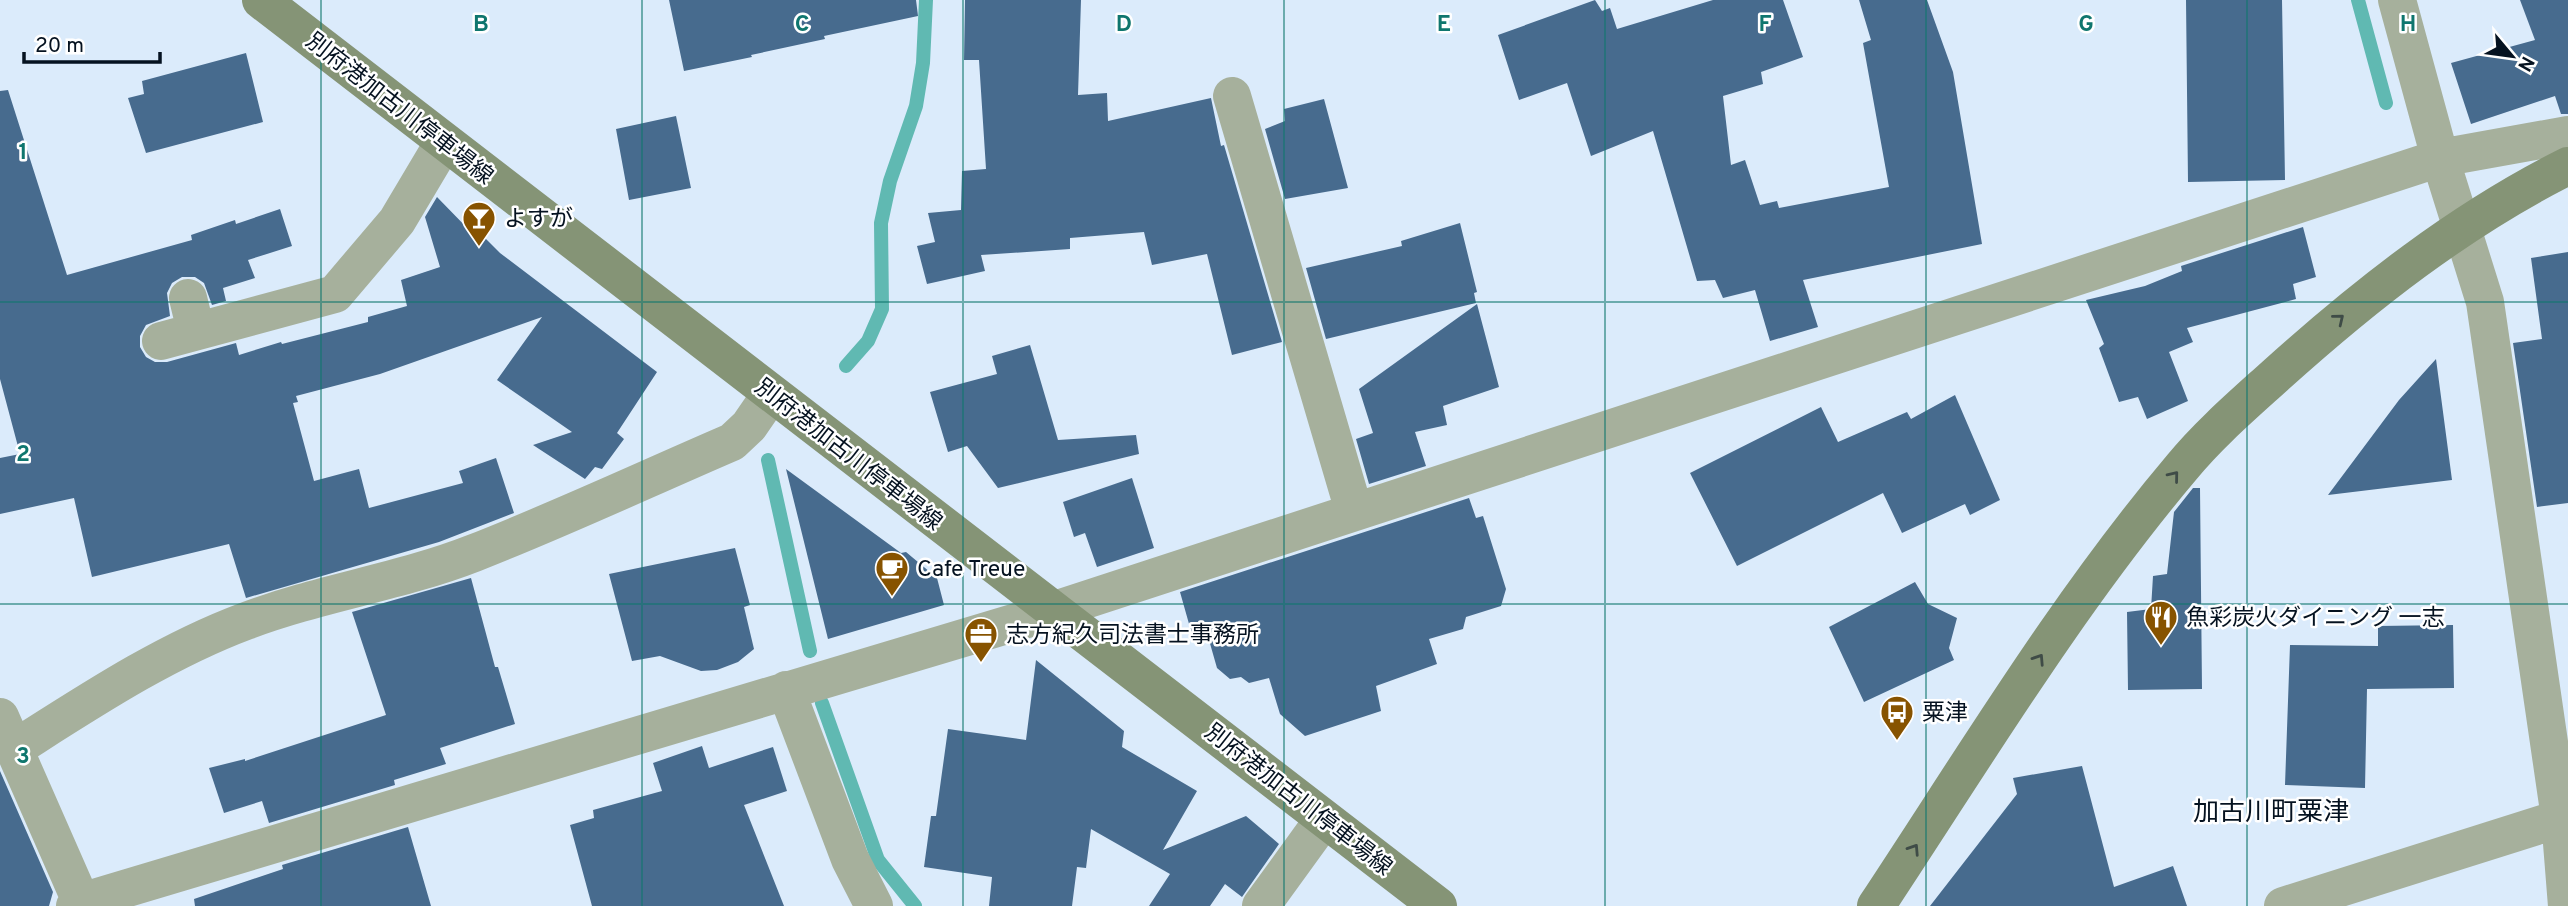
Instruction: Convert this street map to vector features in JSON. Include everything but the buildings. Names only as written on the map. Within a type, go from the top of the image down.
[{"type":"main road","name":"別府港加古川停車場線","points":[[261,0],[1438,906]]},
{"type":"main road","points":[[1876,906],[2062,625],[2124,538],[2183,465],[2333,323],[2398,272],[2568,166]]},
{"type":"street","points":[[2397,0],[2440,158],[2485,302],[2564,817],[2567,906]]},
{"type":"street","points":[[1232,96],[1354,511]]},
{"type":"street","points":[[771,394],[749,426],[732,442],[474,553],[423,571],[333,594],[247,621],[202,639],[7,733],[79,905],[1051,610],[2440,158],[2568,135]]},
{"type":"street","points":[[182,323],[335,294],[397,221],[444,142]]},
{"type":"street","points":[[786,690],[850,859],[874,906]]},
{"type":"street","points":[[2283,906],[2564,817]]},
{"type":"street","points":[[1261,906],[1324,819]]},
{"type":"waterway","points":[[846,366],[868,341],[882,309],[881,223],[890,181],[916,106],[923,63],[926,0]]},
{"type":"waterway","points":[[2358,0],[2386,103]]},
{"type":"waterway","points":[[768,460],[810,651]]},
{"type":"waterway","points":[[822,703],[878,860],[915,906]]},
{"type":"place","name":"よすが","points":[[479,248]]},
{"type":"place","name":"Cafe Treue","points":[[892,598]]},
{"type":"place","name":"魚彩炭火ダイニング 一志","points":[[2161,647]]},
{"type":"place","name":"志方紀久司法書士事務所","points":[[981,664]]},
{"type":"place","name":"粟津","points":[[1897,742]]},
{"type":"district","name":"加古川町粟津","points":[[2271,811]]}]
